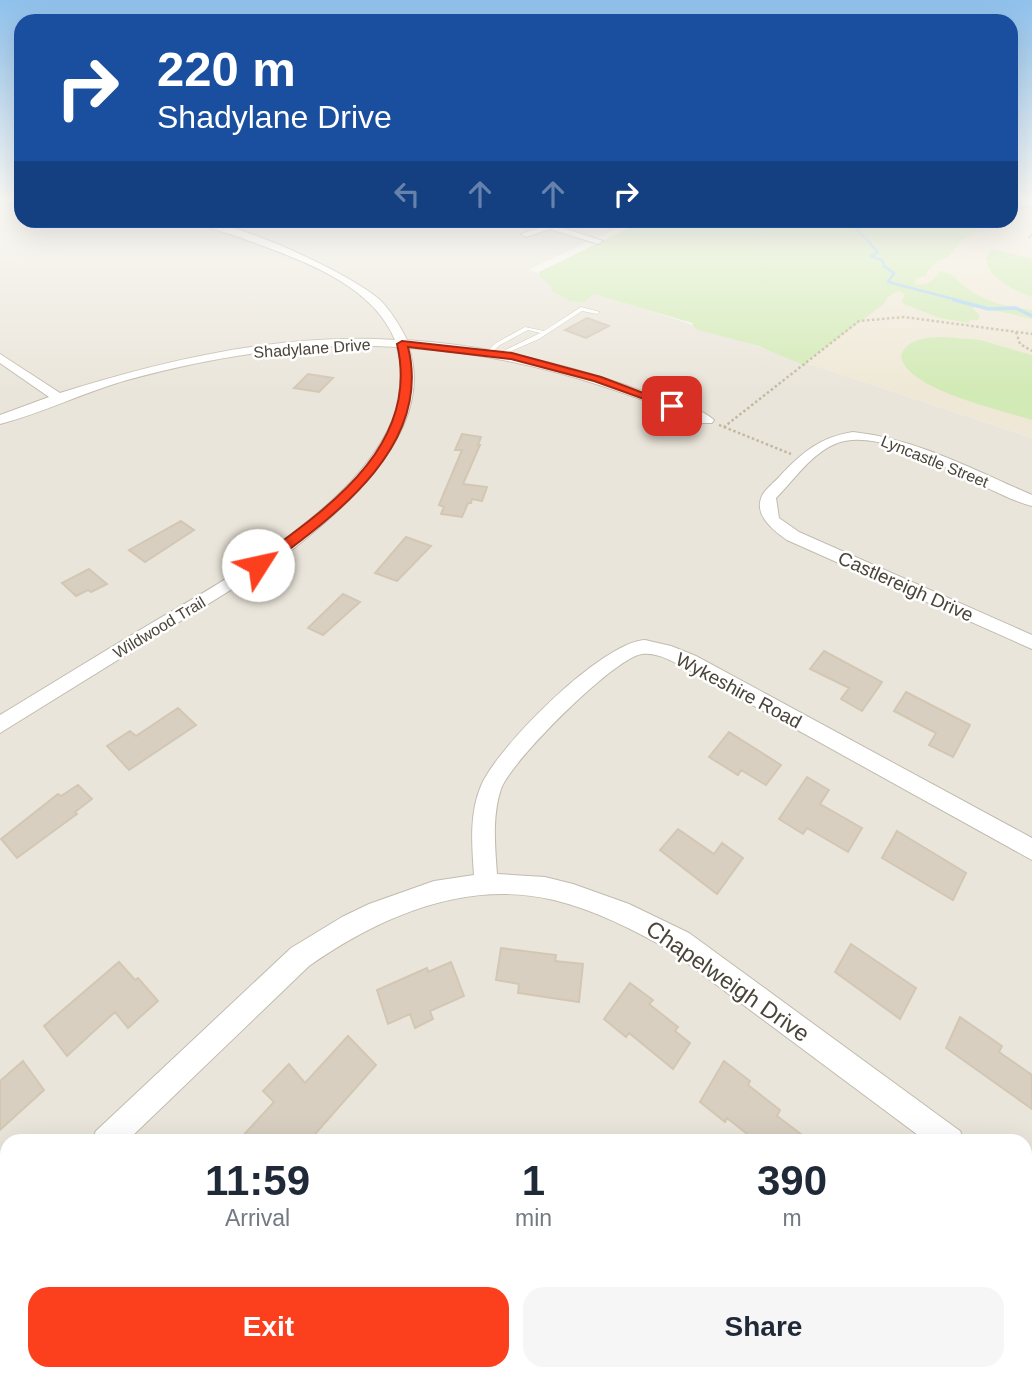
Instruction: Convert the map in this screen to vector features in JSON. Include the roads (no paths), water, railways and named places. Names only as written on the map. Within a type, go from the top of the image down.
[{"type":"street","name":"Wildwood Trail","points":[[0,725],[241,578],[302,535],[337,504],[380,456],[397,428],[408,390],[408,366],[402,344],[393,324],[380,307],[349,283],[308,263]]},
{"type":"street","name":"Shadylane Drive","points":[[0,420],[58,397],[138,372],[223,355],[307,346],[402,344],[495,353],[598,379],[707,420]]},
{"type":"street","points":[[0,358],[58,397]]},
{"type":"street","name":"Lyncastle Street","points":[[781,529],[771,519],[767,508],[769,497],[834,438],[851,434],[874,437],[923,454],[1032,501]]},
{"type":"street","name":"Castlereigh Drive","points":[[781,529],[1032,642]]},
{"type":"street","name":"Wykeshire Road","points":[[486,886],[483,824],[496,775],[511,754],[606,664],[636,646],[661,649],[689,661],[1032,850]]},
{"type":"street","name":"Chapelweigh Drive","points":[[113,1134],[300,957],[330,936],[376,912],[426,894],[507,884],[554,889],[650,925],[680,942],[941,1134]]},
{"type":"lane","points":[[495,353],[546,333],[581,309],[597,312]]},
{"type":"lane","points":[[495,353],[498,344],[527,328],[546,333]]},
{"type":"waterway","points":[[883,263],[894,273],[888,282],[961,301]]},
{"type":"waterway","points":[[954,300],[989,309],[1016,308],[1032,316]]}]
